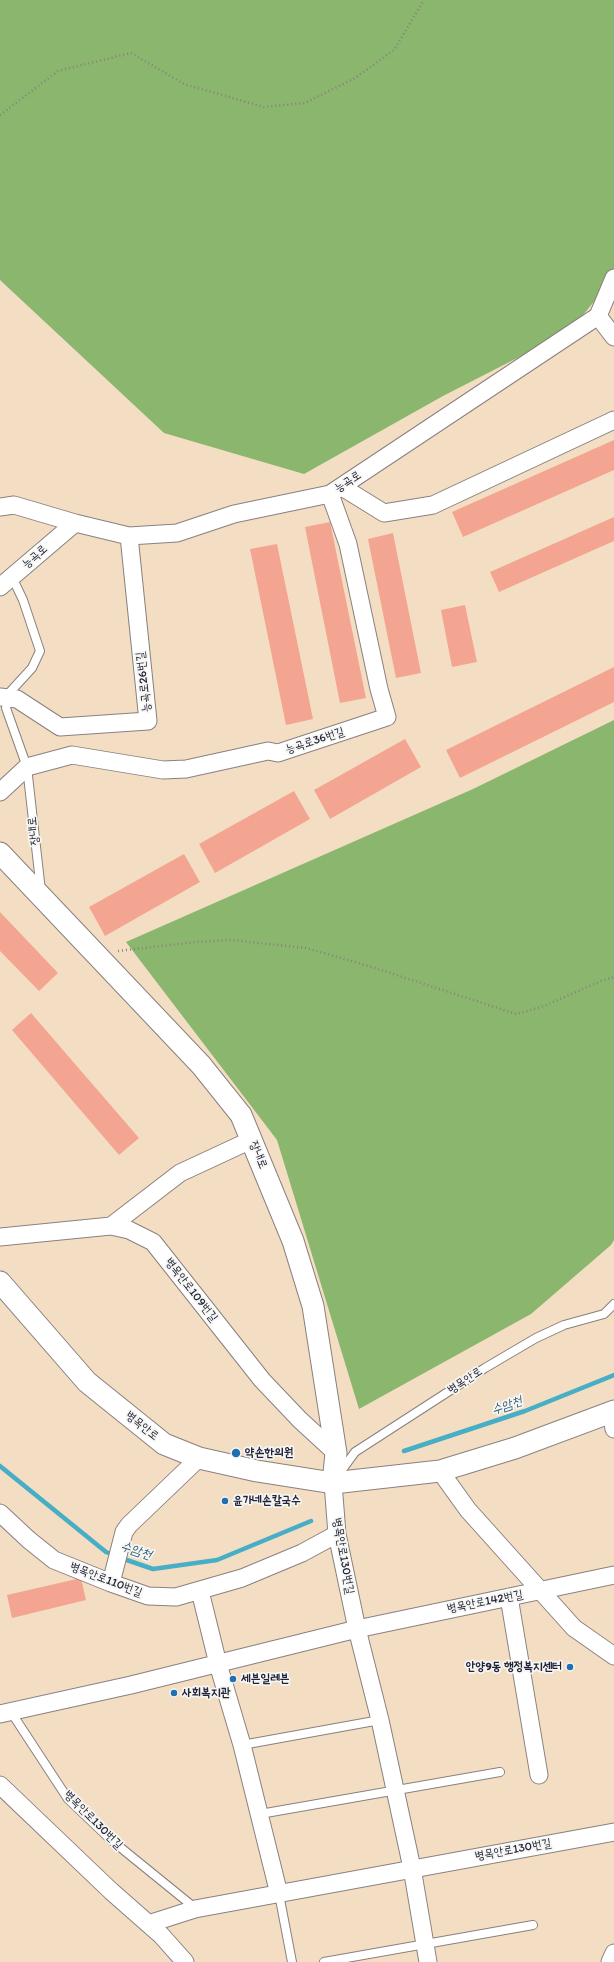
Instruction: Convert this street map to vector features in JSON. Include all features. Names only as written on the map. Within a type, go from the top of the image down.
[{"type":"street","points":[[614,278],[598,316],[614,337]]},
{"type":"street","name":"능곡로","points":[[6,582],[75,523],[129,536],[177,533],[234,514],[336,490],[598,316]]},
{"type":"street","points":[[336,490],[384,513],[433,505],[614,420]]},
{"type":"street","name":"능곡로36번길","points":[[0,792],[27,767],[72,755],[163,770],[186,769],[268,751],[278,753],[387,717],[379,689],[336,490]]},
{"type":"street","points":[[0,507],[14,505],[75,523]]},
{"type":"street","name":"능곡로26번길","points":[[60,727],[148,721],[129,536]]},
{"type":"street","points":[[4,698],[17,699],[60,727],[72,755]]},
{"type":"street","name":"장내로","points":[[0,852],[99,955],[201,1065],[241,1115],[293,1241],[313,1306],[336,1453],[333,1483]]},
{"type":"street","points":[[111,1226],[180,1172],[252,1140]]},
{"type":"street","name":"병목안로109번길","points":[[0,1237],[111,1226],[129,1230],[152,1242],[262,1380],[300,1420],[336,1453]]},
{"type":"street","name":"병목안로","points":[[0,1282],[87,1382],[164,1444],[199,1458],[257,1471],[333,1483],[440,1471],[613,1417]]},
{"type":"street","points":[[113,1579],[124,1532],[129,1525],[199,1458]]},
{"type":"street","points":[[440,1471],[468,1510],[540,1592],[574,1628],[614,1656]]},
{"type":"street","name":"병목안로130번길","points":[[333,1483],[337,1534],[357,1629],[380,1720],[412,1868],[428,1962]]},
{"type":"street","name":"병목안로110번길","points":[[0,1513],[29,1540],[54,1560],[113,1579],[148,1596],[176,1597],[242,1578],[302,1552],[337,1534]]},
{"type":"street","name":"병목안로142번길","points":[[357,1629],[509,1597],[540,1592],[614,1575]]},
{"type":"street","points":[[200,1591],[218,1664],[242,1745],[260,1814],[279,1894]]},
{"type":"street","points":[[509,1597],[539,1775]]},
{"type":"street","name":"병목안로130번길","points":[[6,1713],[218,1664],[357,1629]]},
{"type":"street","points":[[0,1784],[148,1924],[185,1962]]},
{"type":"street","name":"병목안로130번길","points":[[148,1924],[195,1909],[614,1832]]},
{"type":"street","points":[[610,1962],[614,1953]]},
{"type":"lane","name":"능곡로","points":[[4,698],[32,668],[40,651],[23,600],[6,582]]},
{"type":"lane","name":"장내로","points":[[4,698],[6,708],[27,767],[42,895]]},
{"type":"lane","name":"병목안로","points":[[333,1483],[355,1452],[485,1368],[536,1338],[564,1325],[604,1314],[614,1304]]},
{"type":"lane","name":"병목안로130번길","points":[[6,1713],[68,1799],[110,1839],[195,1909]]},
{"type":"lane","points":[[242,1745],[380,1720]]},
{"type":"lane","points":[[260,1814],[500,1772]]},
{"type":"lane","points":[[279,1894],[292,1962]]},
{"type":"lane","points":[[324,1962],[533,1926]]},
{"type":"path","points":[[0,115],[58,71],[131,53],[184,84],[264,107],[305,103],[355,78],[394,50],[424,0]]},
{"type":"path","points":[[99,955],[119,951],[196,942],[231,940],[306,948],[369,966],[516,1014],[544,1006],[614,977]]},
{"type":"green space","points":[[0,0],[614,0],[614,277],[570,331],[443,396],[304,474],[164,433],[0,280]]},
{"type":"green space","points":[[614,720],[614,1240],[611,1245],[531,1314],[359,1409],[277,1140],[126,942],[473,789]]},
{"type":"building","points":[[614,440],[614,470],[463,537],[452,512]]},
{"type":"building","points":[[614,517],[614,541],[499,592],[490,572]]},
{"type":"building","points":[[330,522],[366,698],[340,703],[305,527]]},
{"type":"building","points":[[393,533],[421,673],[396,678],[368,539]]},
{"type":"building","points":[[277,544],[313,719],[286,725],[250,549]]},
{"type":"building","points":[[465,605],[477,662],[452,667],[441,610]]},
{"type":"building","points":[[614,667],[614,702],[460,778],[446,750]]},
{"type":"building","points":[[405,739],[421,767],[330,819],[314,790]]},
{"type":"building","points":[[294,791],[310,819],[215,873],[199,844]]},
{"type":"building","points":[[184,854],[200,882],[105,936],[89,907]]},
{"type":"building","points":[[0,912],[58,973],[39,991],[0,951]]},
{"type":"building","points":[[31,1013],[139,1138],[119,1155],[12,1030]]},
{"type":"building","points":[[81,1578],[86,1600],[12,1618],[7,1595]]},
{"type":"waterway","name":"수암천","points":[[404,1451],[525,1411],[614,1375]]},
{"type":"waterway","name":"수암천","points":[[0,1466],[106,1552],[114,1555]]},
{"type":"waterway","name":"수암천","points":[[121,1558],[153,1569],[217,1560],[311,1521]]},
{"type":"place","name":"약손한의원","points":[[236,1453]]},
{"type":"place","name":"윤가네손칼국수","points":[[225,1501]]},
{"type":"place","name":"안양9동 행정복지센터","points":[[570,1667]]},
{"type":"place","name":"세븐일레븐","points":[[233,1679]]},
{"type":"place","name":"사회복지관","points":[[174,1693]]}]
